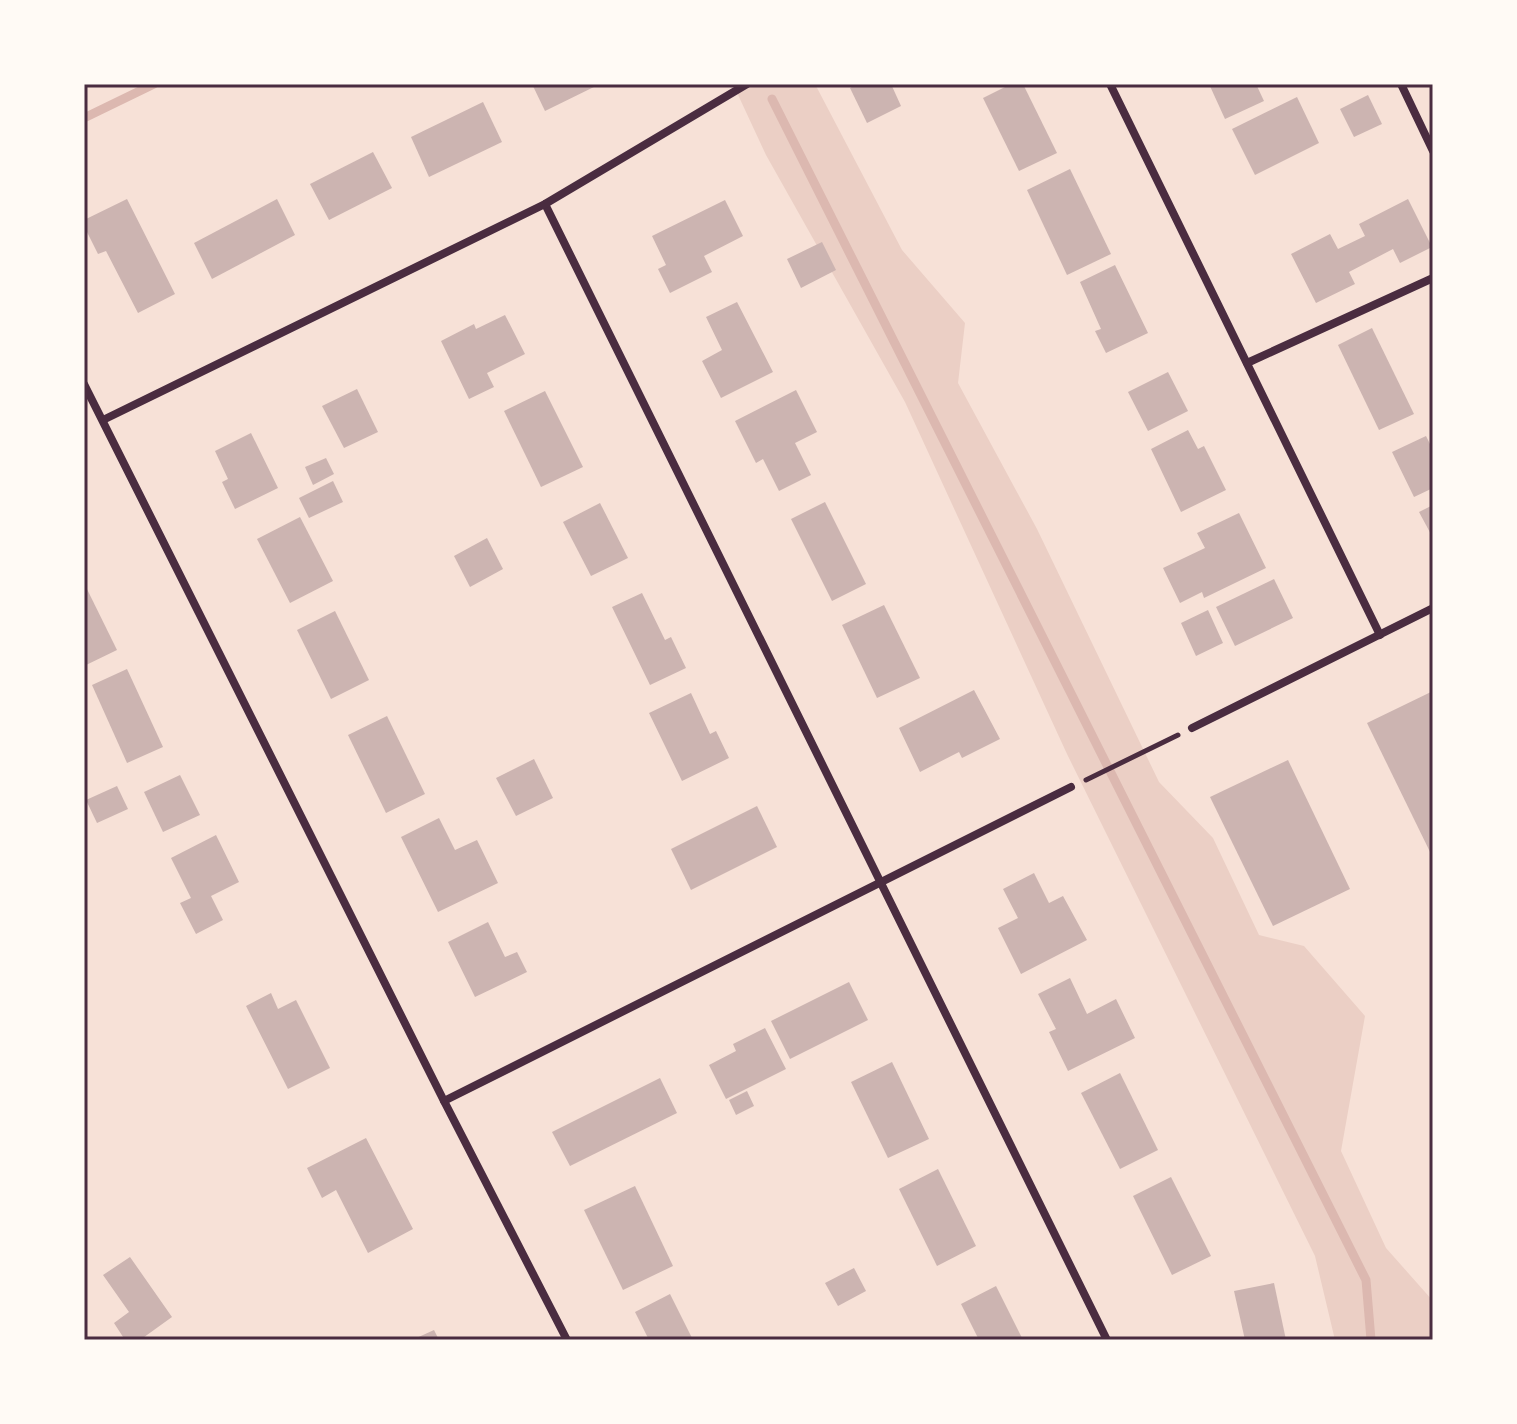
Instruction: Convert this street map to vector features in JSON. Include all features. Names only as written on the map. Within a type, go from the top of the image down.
[{"type":"street","points":[[103,420],[545,204],[747,84]]},
{"type":"street","points":[[1110,84],[1380,635]]},
{"type":"street","points":[[1401,84],[1433,151]]},
{"type":"street","points":[[545,204],[1107,1340]]},
{"type":"street","points":[[1247,363],[1433,278]]},
{"type":"street","points":[[84,384],[567,1340]]},
{"type":"street","points":[[1192,728],[1433,608]]},
{"type":"street","points":[[444,1101],[1071,787]]},
{"type":"path","points":[[1071,787],[1192,728]]},
{"type":"shaded area","points":[[733,84],[815,84],[902,250],[965,323],[958,383],[1037,529],[1159,782],[1213,838],[1259,935],[1304,946],[1365,1016],[1341,1151],[1386,1248],[1433,1301],[1433,1340],[1335,1340],[1315,1256],[1067,754],[905,402],[766,155]]},
{"type":"building","points":[[532,84],[600,84],[545,111]]},
{"type":"building","points":[[857,84],[891,84],[901,106],[867,123],[850,88]]},
{"type":"building","points":[[1011,84],[1023,84],[1057,153],[1019,171],[983,98]]},
{"type":"building","points":[[1209,84],[1256,84],[1264,101],[1225,119]]},
{"type":"building","points":[[1368,95],[1382,124],[1354,137],[1340,109]]},
{"type":"building","points":[[1297,97],[1319,143],[1255,175],[1232,129]]},
{"type":"building","points":[[483,102],[502,142],[429,177],[411,137]]},
{"type":"building","points":[[373,152],[392,188],[329,220],[310,184]]},
{"type":"building","points":[[1070,169],[1111,254],[1067,275],[1027,190]]},
{"type":"building","points":[[127,199],[175,294],[138,313],[106,251],[98,254],[84,226],[84,220]]},
{"type":"building","points":[[277,199],[295,235],[212,279],[194,243]]},
{"type":"building","points":[[1408,199],[1432,247],[1400,263],[1393,249],[1349,272],[1355,284],[1316,303],[1291,254],[1330,234],[1338,249],[1365,236],[1359,224]]},
{"type":"building","points":[[725,200],[743,236],[704,256],[712,272],[670,293],[658,269],[666,265],[652,236]]},
{"type":"building","points":[[822,242],[836,270],[801,288],[787,259]]},
{"type":"building","points":[[1115,265],[1148,333],[1106,353],[1095,331],[1101,329],[1080,282]]},
{"type":"building","points":[[737,302],[773,372],[721,398],[702,361],[722,350],[706,317]]},
{"type":"building","points":[[505,315],[525,354],[487,373],[494,387],[469,399],[441,341],[474,324],[476,329]]},
{"type":"building","points":[[1372,328],[1414,414],[1379,430],[1338,345]]},
{"type":"building","points":[[1168,372],[1188,411],[1148,431],[1128,392]]},
{"type":"building","points":[[357,389],[378,432],[344,448],[322,406]]},
{"type":"building","points":[[796,390],[817,432],[795,443],[811,475],[779,491],[763,459],[756,463],[735,421]]},
{"type":"building","points":[[545,391],[583,467],[541,487],[504,411]]},
{"type":"building","points":[[1188,430],[1198,449],[1204,446],[1226,490],[1181,512],[1151,449]]},
{"type":"building","points":[[251,433],[278,488],[235,509],[222,482],[228,479],[215,451]]},
{"type":"building","points":[[1426,436],[1430,444],[1433,443],[1433,488],[1414,497],[1392,452]]},
{"type":"building","points":[[326,458],[334,474],[313,485],[305,467]]},
{"type":"building","points":[[333,481],[343,502],[309,518],[299,498]]},
{"type":"building","points":[[825,502],[866,584],[832,601],[791,519]]},
{"type":"building","points":[[600,503],[628,558],[591,576],[563,522]]},
{"type":"building","points":[[1433,505],[1433,538],[1419,512]]},
{"type":"building","points":[[1239,513],[1266,568],[1204,598],[1202,592],[1180,603],[1163,568],[1205,548],[1197,533]]},
{"type":"building","points":[[300,517],[333,581],[290,603],[257,539]]},
{"type":"building","points":[[487,538],[503,569],[470,587],[454,556]]},
{"type":"building","points":[[1274,579],[1293,618],[1235,646],[1216,607]]},
{"type":"building","points":[[84,583],[117,650],[84,666]]},
{"type":"building","points":[[642,593],[665,640],[671,637],[686,668],[650,685],[612,607]]},
{"type":"building","points":[[884,605],[920,678],[877,698],[842,625]]},
{"type":"building","points":[[1208,610],[1223,643],[1196,656],[1181,623]]},
{"type":"building","points":[[335,611],[369,680],[331,699],[297,630]]},
{"type":"building","points":[[127,669],[163,747],[127,763],[92,685]]},
{"type":"building","points":[[974,690],[1000,739],[962,758],[959,752],[920,772],[899,728]]},
{"type":"building","points":[[1433,691],[1433,858],[1367,723]]},
{"type":"building","points":[[691,693],[710,734],[716,731],[729,758],[682,781],[649,713]]},
{"type":"building","points":[[387,716],[425,794],[386,813],[348,735]]},
{"type":"building","points":[[534,759],[553,798],[516,816],[496,778]]},
{"type":"building","points":[[1288,760],[1350,889],[1273,926],[1210,797]]},
{"type":"building","points":[[180,775],[200,815],[163,832],[144,792]]},
{"type":"building","points":[[117,786],[128,809],[97,823],[86,800]]},
{"type":"building","points":[[757,806],[777,847],[691,890],[671,849]]},
{"type":"building","points":[[439,818],[455,850],[477,840],[498,883],[438,912],[401,837]]},
{"type":"building","points":[[216,835],[239,882],[211,896],[223,920],[196,934],[180,903],[191,898],[171,858]]},
{"type":"building","points":[[1034,873],[1049,903],[1063,896],[1087,940],[1021,974],[998,928],[1018,918],[1003,889]]},
{"type":"building","points":[[488,922],[505,957],[517,952],[527,972],[475,997],[448,942]]},
{"type":"building","points":[[1070,978],[1087,1014],[1116,999],[1135,1038],[1068,1071],[1049,1032],[1056,1029],[1038,994]]},
{"type":"building","points":[[849,982],[868,1020],[790,1059],[771,1021]]},
{"type":"building","points":[[271,993],[278,1009],[296,1000],[330,1068],[288,1089],[246,1006]]},
{"type":"building","points":[[765,1028],[786,1069],[726,1099],[709,1065],[736,1051],[733,1044]]},
{"type":"building","points":[[892,1062],[929,1139],[888,1158],[851,1082]]},
{"type":"building","points":[[1120,1073],[1158,1150],[1120,1169],[1081,1093]]},
{"type":"building","points":[[660,1078],[677,1113],[570,1166],[552,1132]]},
{"type":"building","points":[[747,1091],[754,1106],[736,1115],[729,1100]]},
{"type":"building","points":[[366,1138],[413,1229],[368,1253],[336,1190],[322,1198],[307,1168]]},
{"type":"building","points":[[938,1169],[976,1246],[937,1266],[899,1189]]},
{"type":"building","points":[[1171,1177],[1211,1256],[1172,1275],[1133,1196]]},
{"type":"building","points":[[635,1186],[673,1266],[623,1290],[584,1210]]},
{"type":"building","points":[[130,1257],[172,1317],[140,1340],[125,1340],[114,1323],[129,1312],[103,1275]]},
{"type":"building","points":[[854,1268],[866,1291],[838,1306],[825,1283]]},
{"type":"building","points":[[1274,1283],[1286,1340],[1245,1340],[1234,1291]]},
{"type":"building","points":[[996,1286],[1023,1340],[979,1340],[961,1304]]},
{"type":"building","points":[[670,1294],[693,1340],[649,1340],[635,1312]]},
{"type":"building","points":[[434,1330],[439,1340],[412,1340]]},
{"type":"waterway","points":[[84,118],[154,84]]},
{"type":"waterway","points":[[772,99],[1366,1280],[1371,1340]]}]
